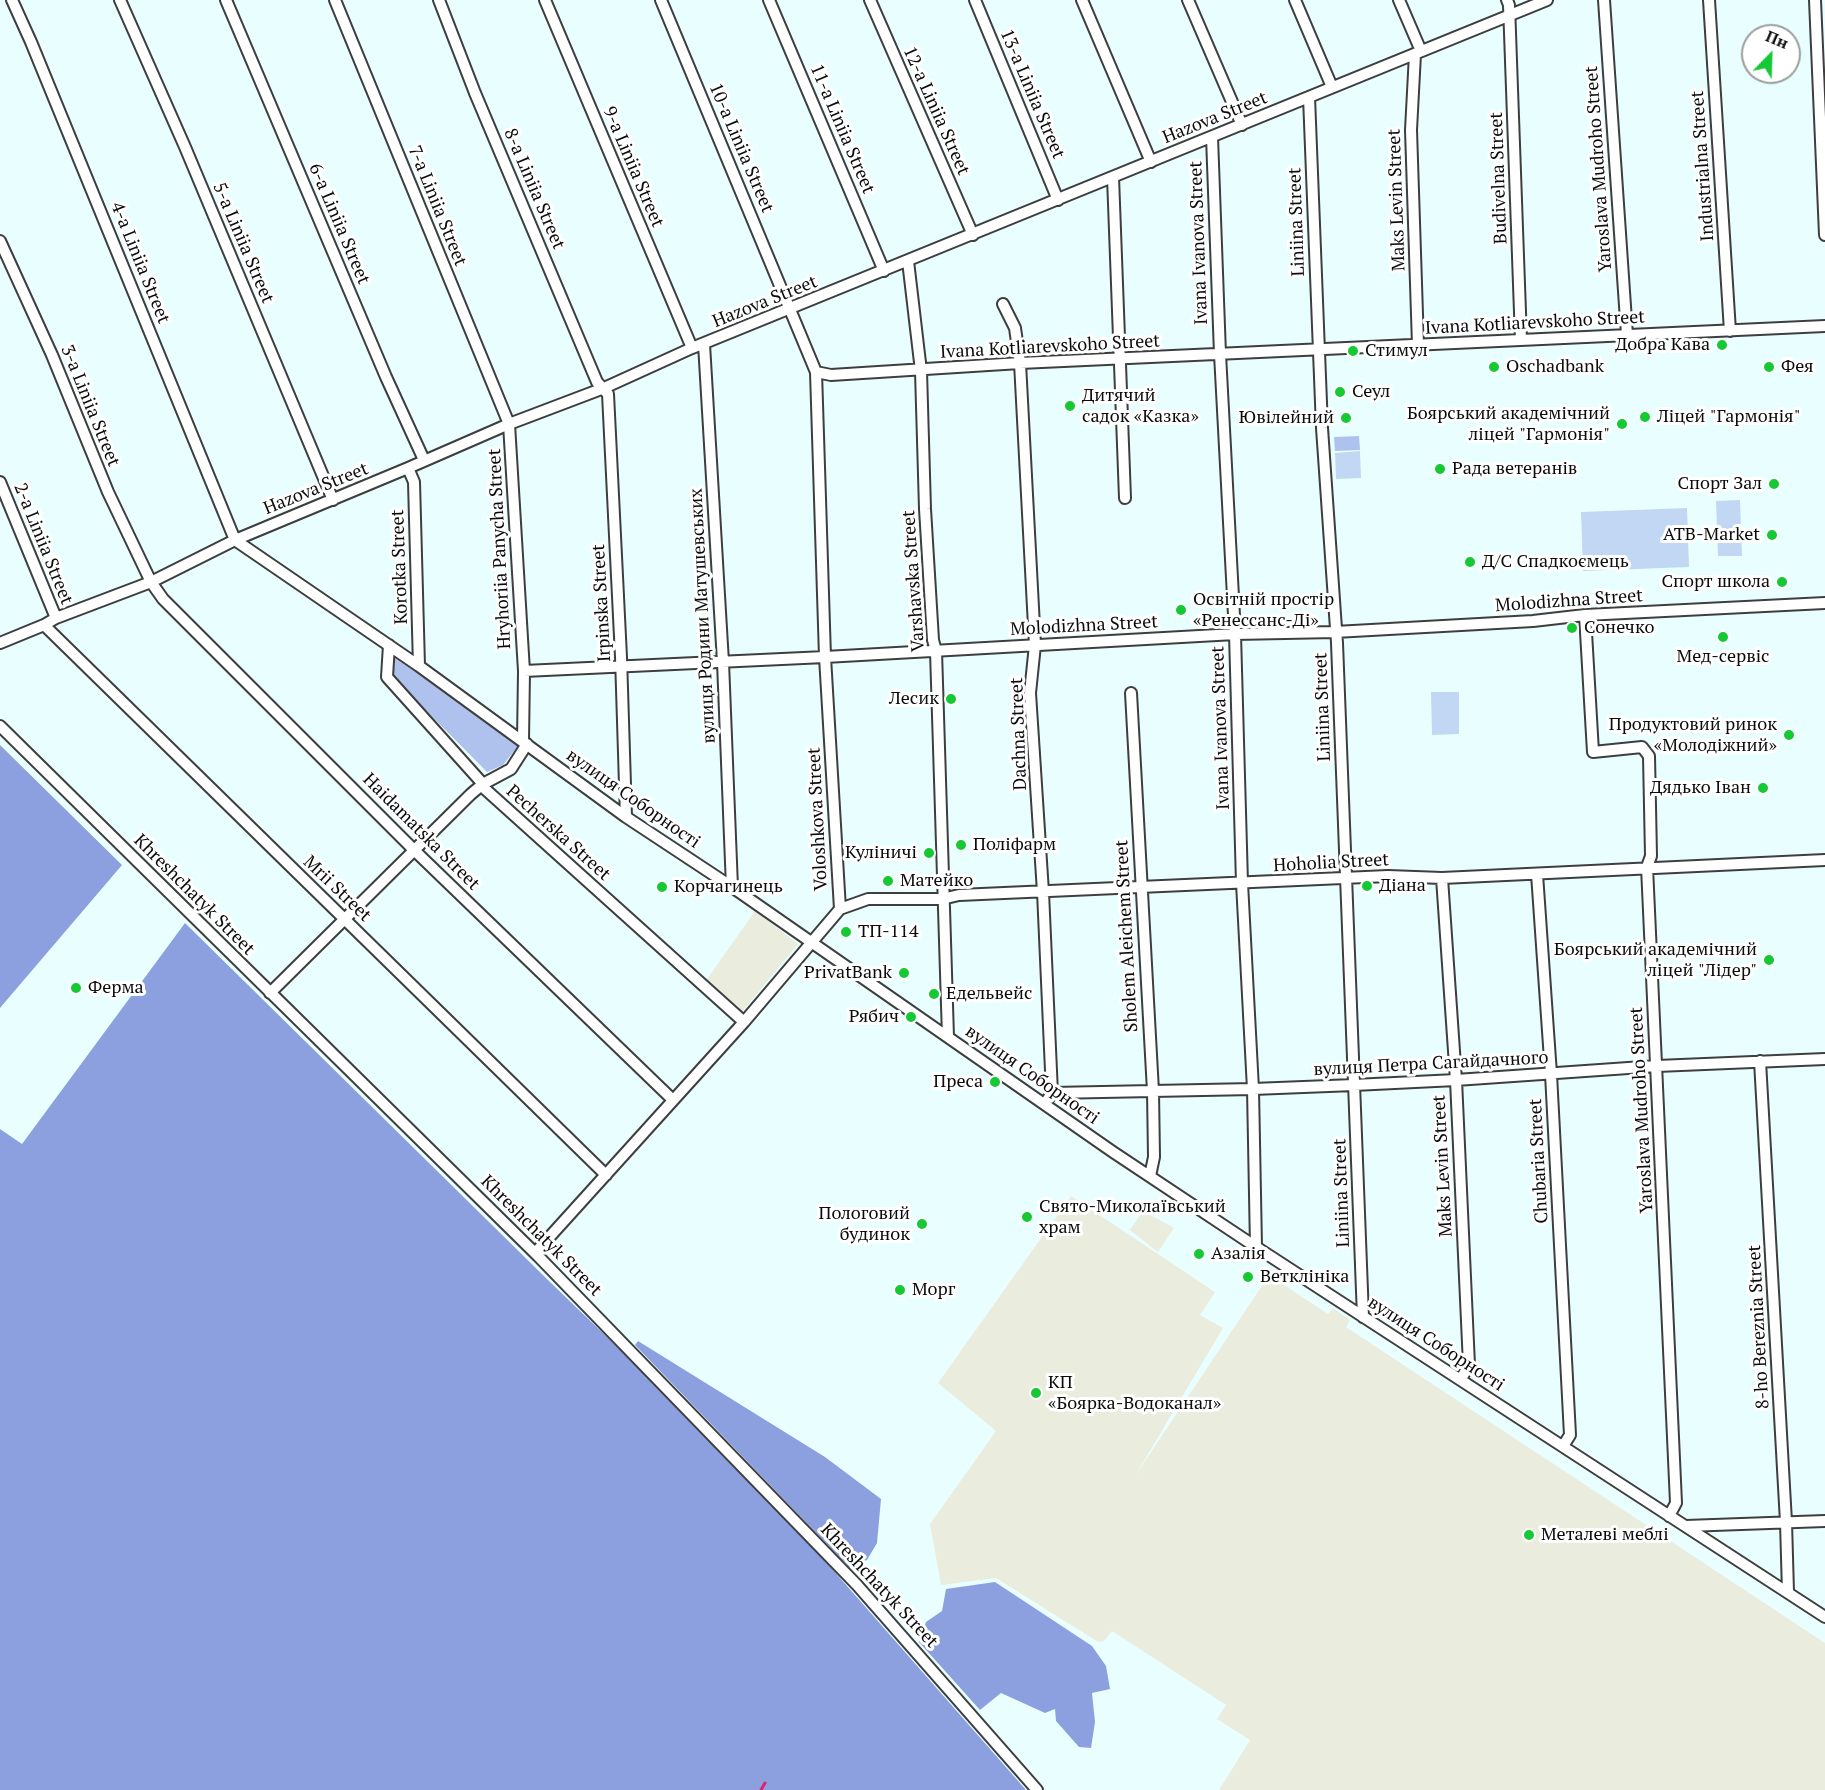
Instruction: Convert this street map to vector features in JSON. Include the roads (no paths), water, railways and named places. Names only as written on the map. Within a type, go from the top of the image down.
[{"type":"street","name":"4-a Liniia Street","points":[[12,0],[235,540]]},
{"type":"street","name":"5-a Liniia Street","points":[[120,0],[185,147],[333,500]]},
{"type":"street","name":"6-a Liniia Street","points":[[226,0],[424,460]]},
{"type":"street","name":"7-a Liniia Street","points":[[335,0],[509,424]]},
{"type":"street","name":"8-a Liniia Street","points":[[439,0],[588,361],[597,382],[604,388]]},
{"type":"street","name":"9-a Liniia Street","points":[[545,0],[692,348]]},
{"type":"street","name":"10-a Liniia Street","points":[[662,0],[790,309]]},
{"type":"street","name":"11-a Liniia Street","points":[[769,0],[884,271]]},
{"type":"street","name":"12-a Liniia Street","points":[[870,0],[973,235]]},
{"type":"street","name":"13-a Liniia Street","points":[[975,0],[1058,200]]},
{"type":"street","points":[[1082,0],[1151,162]]},
{"type":"street","points":[[1188,0],[1242,125]]},
{"type":"street","points":[[1295,0],[1332,87]]},
{"type":"street","points":[[1399,0],[1418,52]]},
{"type":"street","name":"Budivelna Street","points":[[1507,0],[1521,340]]},
{"type":"street","name":"Hazova Street","points":[[0,643],[44,626],[56,618],[152,582],[235,540],[509,424],[604,388],[692,348],[1546,0]]},
{"type":"street","name":"Yaroslava Mudroho Street","points":[[1604,0],[1627,335]]},
{"type":"street","name":"Industrialna Street","points":[[1709,0],[1730,330]]},
{"type":"street","points":[[1815,0],[1825,236]]},
{"type":"street","name":"Maks Levin Street","points":[[1418,52],[1411,130],[1418,345]]},
{"type":"street","name":"Liniina Street","points":[[1309,97],[1318,349],[1335,632],[1346,879],[1363,1317]]},
{"type":"street","name":"Ivana Ivanova Street","points":[[1212,137],[1220,354],[1235,634],[1242,883],[1253,1089],[1256,1247]]},
{"type":"street","points":[[1113,177],[1125,498]]},
{"type":"street","name":"3-a Liniia Street","points":[[0,241],[52,355],[108,492],[152,582]]},
{"type":"street","name":"Varshavska Street","points":[[908,261],[921,371],[925,509],[933,640],[936,651],[948,1036]]},
{"type":"street","name":"Dachna Street","points":[[1003,304],[1015,328],[1020,363],[1035,645],[1031,698],[1052,1093]]},
{"type":"street","name":"Voloshkova Street","points":[[536,1253],[744,1022],[840,909],[825,657],[816,372],[790,309]]},
{"type":"street","name":"Ivana Kotliarevskoho Street","points":[[816,372],[831,375],[921,371],[1120,358],[1825,326]]},
{"type":"street","name":"вулиця Родини Матушевських","points":[[704,344],[723,662],[732,887]]},
{"type":"street","name":"Irpinska Street","points":[[604,388],[608,394],[622,667],[626,818]]},
{"type":"street","name":"Hryhoriia Panycha Street","points":[[509,424],[524,671],[525,743]]},
{"type":"street","name":"Korotka Street","points":[[408,468],[414,482],[419,666]]},
{"type":"street","name":"2-a Liniia Street","points":[[0,482],[56,618]]},
{"type":"street","name":"вулиця Соборності","points":[[235,540],[419,666],[626,818],[732,887],[1045,1105],[1256,1247],[1825,1617]]},
{"type":"street","name":"Haidamatska Street","points":[[152,582],[163,599],[414,850],[673,1100]]},
{"type":"street","name":"Molodizhna Street","points":[[524,671],[1235,634],[1335,632],[1533,621],[1585,615],[1825,603]]},
{"type":"street","name":"Yaroslava Mudroho Street","points":[[1585,615],[1593,752],[1642,747],[1649,756],[1651,856],[1647,867],[1676,1503],[1669,1516]]},
{"type":"street","name":"Mrii Street","points":[[44,626],[606,1175]]},
{"type":"street","name":"Pecherska Street","points":[[389,645],[387,678],[483,784],[485,789],[744,1022]]},
{"type":"street","name":"Sholem Aleichem Street","points":[[1131,693],[1153,1091],[1154,1157],[1150,1176]]},
{"type":"street","name":"Khreshchatyk Street","points":[[0,726],[536,1253],[857,1585],[1037,1790]]},
{"type":"street","points":[[270,993],[483,784],[511,769],[525,743]]},
{"type":"street","name":"Hoholia Street","points":[[840,909],[868,899],[942,899],[959,895],[1388,876],[1442,878],[1825,860]]},
{"type":"street","name":"Chubaria Street","points":[[1537,874],[1551,1074],[1570,1435],[1563,1446]]},
{"type":"street","name":"Maks Levin Street","points":[[1442,878],[1456,1080],[1469,1365],[1461,1379]]},
{"type":"street","name":"вулиця Петра Сагайдачного","points":[[1052,1093],[1354,1085],[1657,1066],[1825,1059]]},
{"type":"street","name":"8-ho Bereznia Street","points":[[1760,1061],[1788,1592]]},
{"type":"street","points":[[1045,1105],[1052,1093]]},
{"type":"street","points":[[1686,1527],[1825,1521]]},
{"type":"waterway","points":[[761,1790],[765,1783]]},
{"type":"place","name":"Добра Кава","points":[[1722,345]]},
{"type":"place","name":"Стимул","points":[[1353,351]]},
{"type":"place","name":"Oschadbank","points":[[1494,367]]},
{"type":"place","name":"Фея","points":[[1769,367]]},
{"type":"place","name":"Сеул","points":[[1340,392]]},
{"type":"place","name":"Дитячий садок «Казка»","points":[[1070,406]]},
{"type":"place","name":"Ліцей \"Гармонія\"","points":[[1645,417]]},
{"type":"place","name":"Ювілейний","points":[[1346,418]]},
{"type":"place","name":"Боярський академічний ліцей \"Гармонія\"","points":[[1622,424]]},
{"type":"place","name":"Рада ветеранів","points":[[1440,469]]},
{"type":"place","name":"Спорт Зал","points":[[1774,484]]},
{"type":"place","name":"ATB-Market","points":[[1772,535]]},
{"type":"place","name":"Д/С Спадкоємець","points":[[1470,562]]},
{"type":"place","name":"Спорт школа","points":[[1782,582]]},
{"type":"place","name":"Освітній простір «Ренессанс-Ді»","points":[[1181,610]]},
{"type":"place","name":"Сонечко","points":[[1572,628]]},
{"type":"place","name":"Мед-сервіс","points":[[1723,637]]},
{"type":"place","name":"Лесик","points":[[951,699]]},
{"type":"place","name":"Продуктовий ринок «Молодіжний»","points":[[1789,735]]},
{"type":"place","name":"Дядько Іван","points":[[1763,788]]},
{"type":"place","name":"Поліфарм","points":[[961,845]]},
{"type":"place","name":"Куліничі","points":[[929,853]]},
{"type":"place","name":"Матейко","points":[[888,881]]},
{"type":"place","name":"Діана","points":[[1367,886]]},
{"type":"place","name":"Корчагинець","points":[[662,887]]},
{"type":"place","name":"ТП-114","points":[[846,932]]},
{"type":"place","name":"Боярський академічний ліцей \"Лідер\"","points":[[1769,960]]},
{"type":"place","name":"PrivatBank","points":[[904,973]]},
{"type":"place","name":"Ферма","points":[[76,988]]},
{"type":"place","name":"Едельвейс","points":[[934,994]]},
{"type":"place","name":"Рябич","points":[[911,1017]]},
{"type":"place","name":"Преса","points":[[995,1082]]},
{"type":"place","name":"Свято-Миколаївський храм","points":[[1027,1217]]},
{"type":"place","name":"Пологовий будинок","points":[[922,1224]]},
{"type":"place","name":"Азалія","points":[[1199,1254]]},
{"type":"place","name":"Ветклініка","points":[[1248,1277]]},
{"type":"place","name":"Морг","points":[[900,1290]]},
{"type":"place","name":"КП «Боярка-Водоканал»","points":[[1036,1393]]},
{"type":"place","name":"Металеві меблі","points":[[1529,1535]]}]
